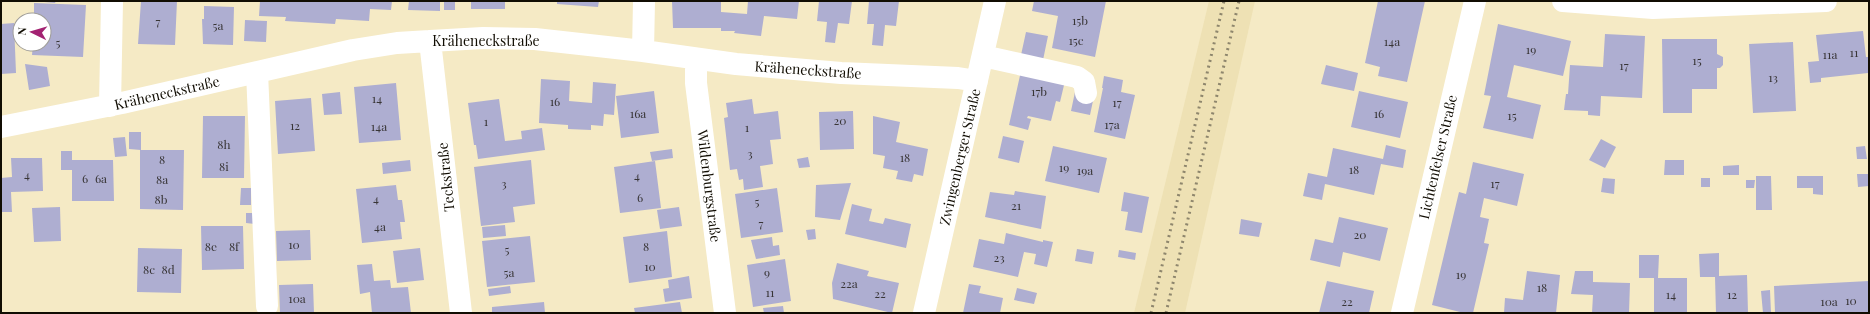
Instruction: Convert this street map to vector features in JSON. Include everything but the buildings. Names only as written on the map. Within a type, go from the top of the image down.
[{"type":"street","points":[[110,106],[112,1]]},
{"type":"street","points":[[644,1],[644,51]]},
{"type":"street","name":"Zwingenberger Straße","points":[[924,313],[995,1]]},
{"type":"street","name":"Lichtenfelser Straße","points":[[1402,313],[1475,1]]},
{"type":"street","points":[[1563,1],[1653,8],[1826,1]]},
{"type":"street","name":"Kräheneckstraße","points":[[1,127],[110,106],[353,50],[397,43],[483,38],[535,39],[644,51],[696,59],[841,73],[958,78],[977,81]]},
{"type":"street","name":"Teckstraße","points":[[430,41],[461,313]]},
{"type":"street","points":[[983,56],[1078,77],[1084,82],[1086,93]]},
{"type":"street","name":"Wildenburgstraße","points":[[696,59],[696,82],[725,313]]},
{"type":"street","points":[[257,72],[267,306]]},
{"type":"shaded area","points":[[1209,1],[1255,1],[1185,313],[1134,313]]},
{"type":"railway","points":[[1151,313],[1224,1]]},
{"type":"railway","points":[[1166,313],[1239,1]]}]
